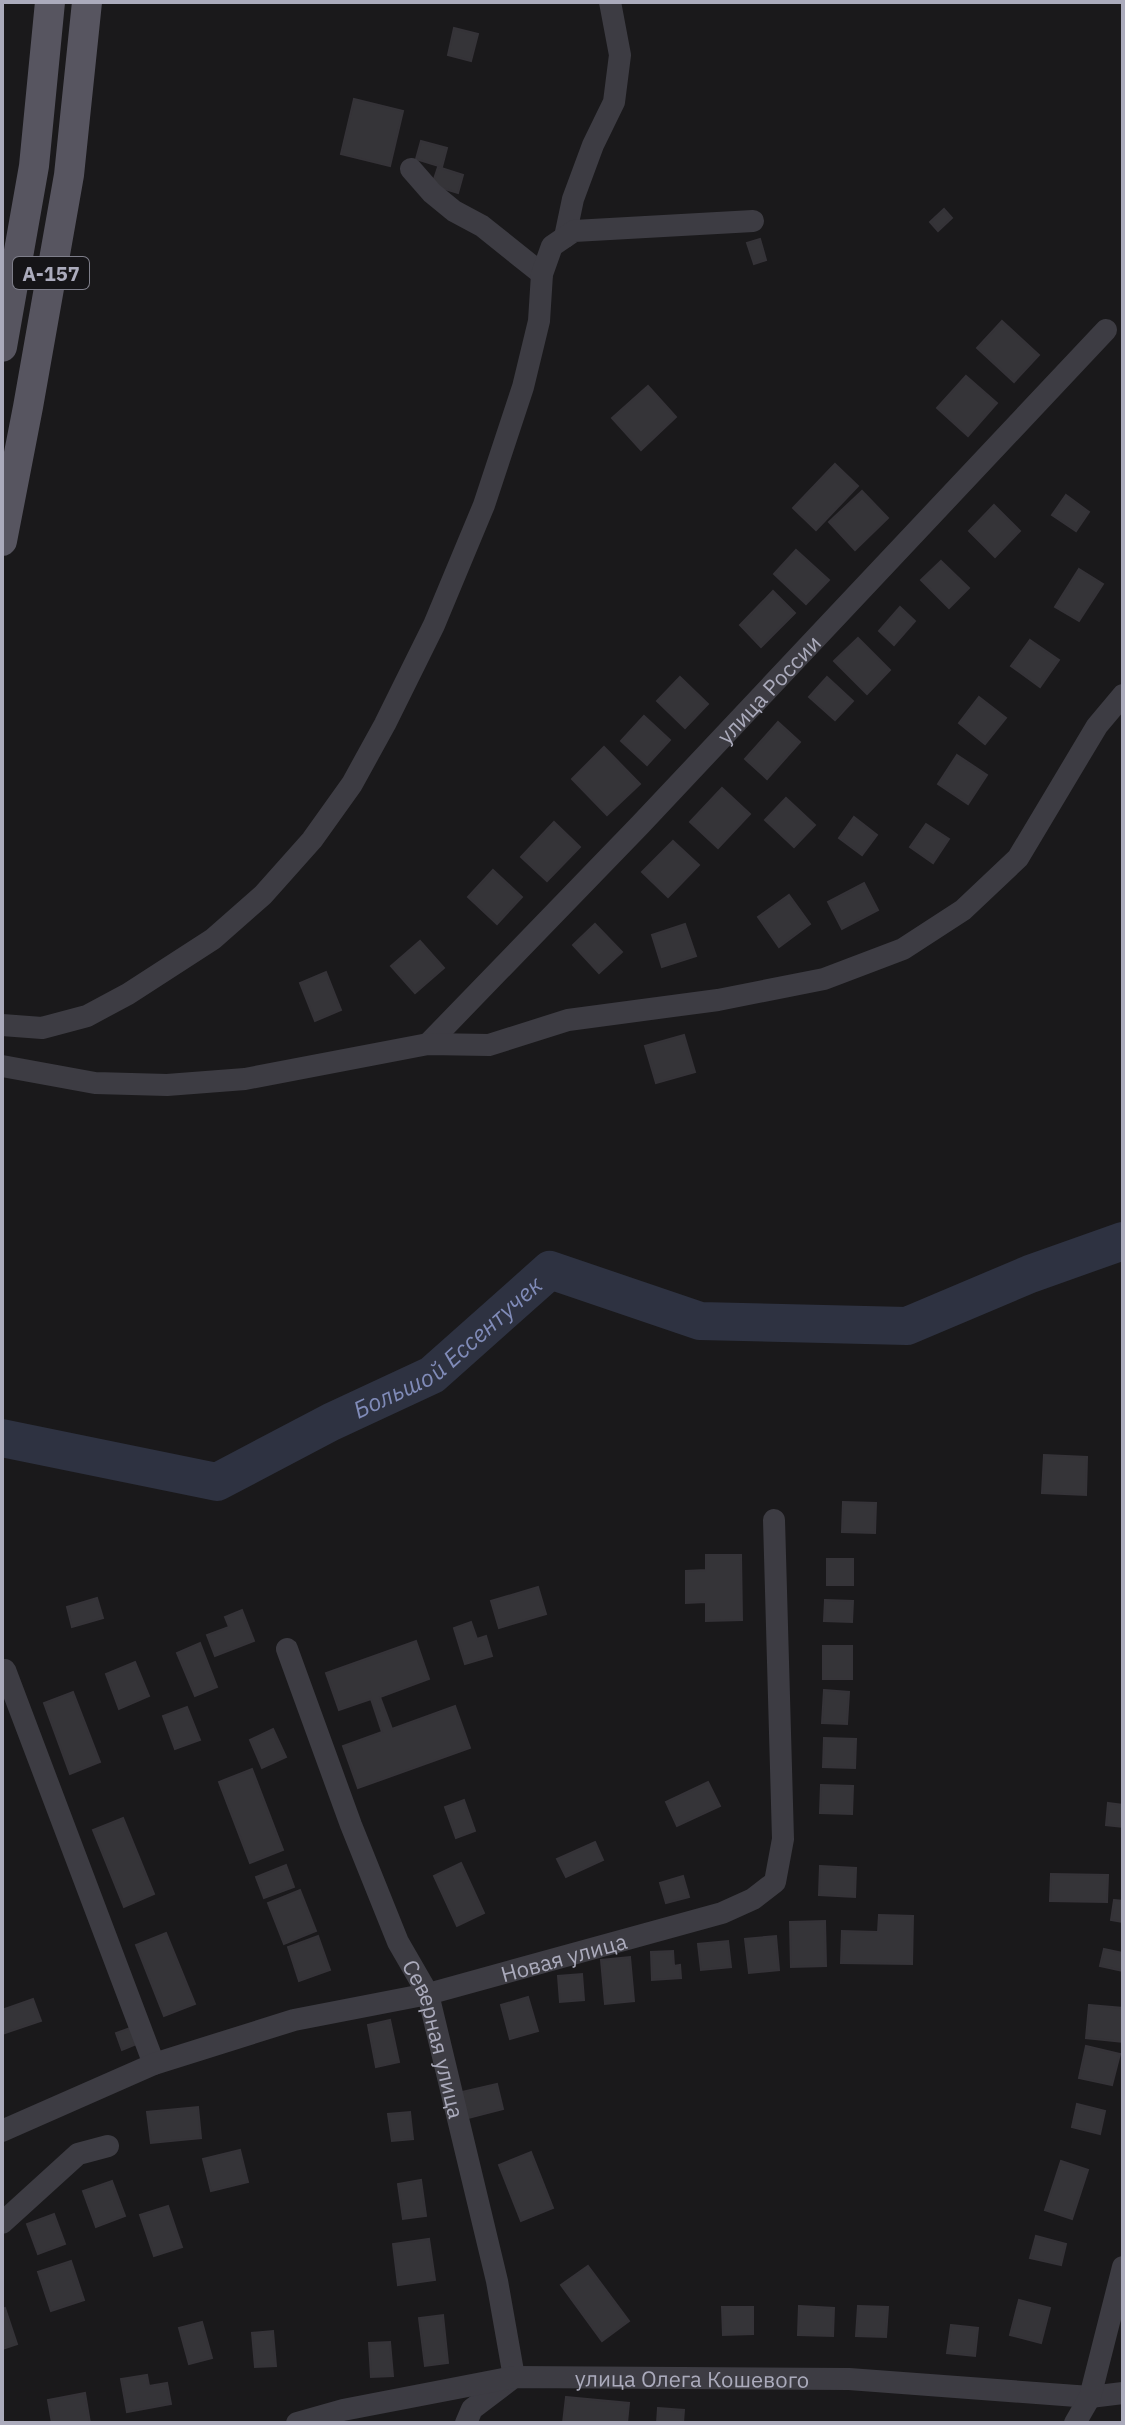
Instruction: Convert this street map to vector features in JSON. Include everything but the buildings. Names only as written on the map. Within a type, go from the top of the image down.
[{"type":"main road","name":"А-157","points":[[2,347],[34,166],[50,2]]},
{"type":"main road","name":"А-157","points":[[2,541],[69,175],[87,2]]},
{"type":"street","points":[[565,237],[573,199],[593,145],[614,102],[620,55],[610,2]]},
{"type":"street","points":[[411,169],[432,193],[454,211],[482,226],[542,274]]},
{"type":"street","points":[[2,1025],[42,1028],[87,1016],[128,994],[213,939],[263,895],[312,840],[352,784],[434,625],[484,505],[523,387],[539,321],[542,274],[552,246],[574,231],[753,221]]},
{"type":"street","name":"улица России","points":[[428,1044],[629,837],[1106,330]]},
{"type":"street","points":[[2,1066],[95,1083],[167,1085],[245,1079],[428,1044],[489,1045],[568,1020],[718,1000],[824,979],[903,949],[963,910],[1018,858],[1097,726],[1123,695]]},
{"type":"street","name":"Новая улица","points":[[2,2131],[154,2064],[294,2020],[428,1994],[722,1913],[753,1899],[775,1882],[783,1839],[774,1520]]},
{"type":"street","name":"Северная улица","points":[[287,1649],[351,1825],[398,1942],[428,1994],[497,2281],[514,2377]]},
{"type":"street","points":[[5,1670],[154,2064]]},
{"type":"street","points":[[2,2223],[78,2154],[108,2146]]},
{"type":"street","points":[[1075,2423],[1090,2397],[1123,2267]]},
{"type":"street","points":[[466,2423],[472,2409],[514,2377]]},
{"type":"street","name":"улица Олега Кошевого","points":[[297,2423],[343,2410],[514,2377],[849,2379],[1090,2397],[1123,2393]]},
{"type":"waterway","name":"Большой Ессентучек","points":[[2,1438],[217,1482],[331,1422],[432,1375],[550,1270],[700,1321],[907,1326],[1030,1274],[1123,1241]]}]
